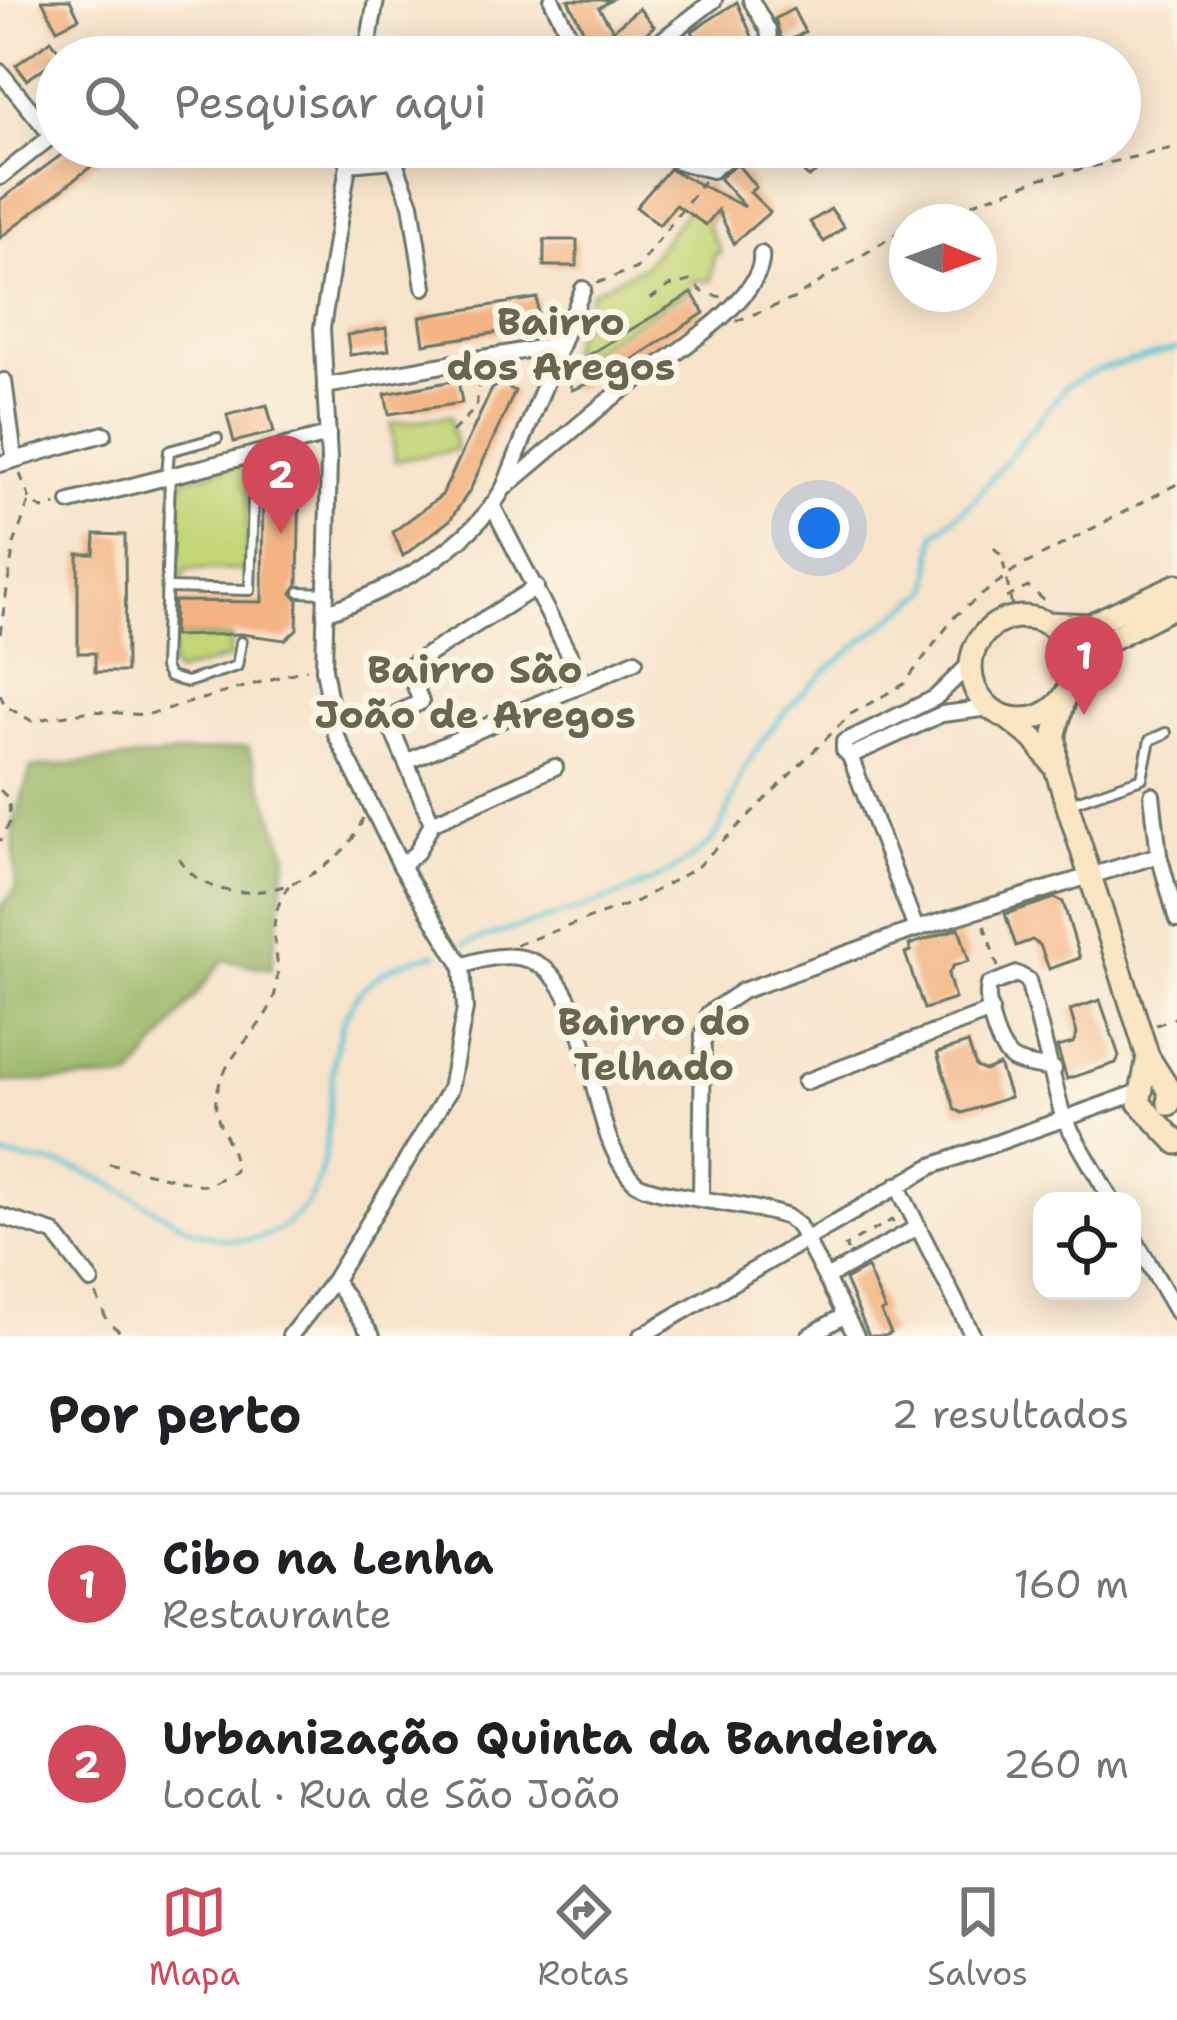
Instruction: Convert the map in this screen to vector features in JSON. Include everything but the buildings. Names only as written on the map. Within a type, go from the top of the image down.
[{"type":"street","points":[[370,36],[376,0]]},
{"type":"street","points":[[552,0],[570,36]]},
{"type":"street","points":[[667,36],[713,0]]},
{"type":"street","points":[[751,0],[769,36]]},
{"type":"street","points":[[0,72],[36,113]]},
{"type":"street","points":[[0,177],[36,148]]},
{"type":"street","points":[[290,1336],[334,1280],[450,1089],[459,1061],[465,1009],[462,966],[400,866],[336,735],[324,669],[325,293],[347,168]]},
{"type":"street","points":[[397,168],[411,204],[424,287]]},
{"type":"street","points":[[704,168],[714,168]]},
{"type":"street","points":[[503,489],[607,401],[717,325],[761,270],[761,254]]},
{"type":"street","points":[[325,613],[446,553],[493,507],[583,289]]},
{"type":"street","points":[[325,386],[561,344]]},
{"type":"street","points":[[4,381],[7,460],[104,434]]},
{"type":"street","points":[[70,502],[328,435]]},
{"type":"street","points":[[493,507],[584,683]]},
{"type":"street","points":[[916,929],[844,742],[935,698],[972,662],[986,633],[1010,608],[1093,624],[1177,585]]},
{"type":"street","points":[[432,823],[387,718],[421,702],[408,667],[536,587]]},
{"type":"street","points":[[850,756],[942,714],[1040,716],[1102,643],[1177,604]]},
{"type":"street","points":[[1053,615],[1069,646],[1069,687],[1055,733],[1056,769],[1177,1143]]},
{"type":"street","points":[[406,762],[635,661]]},
{"type":"street","points":[[972,662],[979,695],[1034,739],[1056,769]]},
{"type":"street","points":[[400,866],[417,852],[432,823],[555,767]]},
{"type":"street","points":[[1152,796],[1159,855],[1177,920]]},
{"type":"street","points":[[700,1195],[703,1035],[709,1013],[742,991],[916,929],[1159,855]]},
{"type":"street","points":[[462,966],[506,955],[532,958],[549,972],[561,986],[580,1030],[598,1086],[599,1121],[610,1151],[639,1186],[776,1212],[798,1225],[856,1336]]},
{"type":"street","points":[[1054,1069],[1010,1058],[986,989],[1017,974],[1028,980],[1054,1069],[1063,1117],[1107,1192]]},
{"type":"street","points":[[805,1082],[991,1011]]},
{"type":"street","points":[[640,1336],[932,1166],[1063,1117],[1161,1097]]},
{"type":"street","points":[[897,1185],[973,1336]]},
{"type":"street","points":[[0,1216],[54,1234],[92,1281]]},
{"type":"street","points":[[826,1278],[918,1226]]},
{"type":"street","points":[[1141,1250],[1177,1312]]},
{"type":"street","points":[[334,1280],[372,1336]]},
{"type":"street","points":[[808,1336],[845,1316]]},
{"type":"lane","points":[[217,438],[169,451],[169,677],[188,682],[237,666],[241,642]]},
{"type":"lane","points":[[166,588],[250,590],[253,500]]},
{"type":"lane","points":[[300,592],[326,593]]},
{"type":"lane","points":[[1067,804],[1142,778],[1150,740],[1166,733]]},
{"type":"path","points":[[1141,156],[1177,148]]},
{"type":"path","points":[[970,204],[1042,178],[1087,168]]},
{"type":"path","points":[[583,289],[637,268],[712,170]]},
{"type":"path","points":[[717,325],[758,316],[793,299],[889,238]]},
{"type":"path","points":[[650,299],[669,286],[690,281],[709,296],[740,298]]},
{"type":"path","points":[[452,432],[470,416],[482,392],[478,359]]},
{"type":"path","points":[[7,460],[30,499],[42,508],[70,502]]},
{"type":"path","points":[[506,955],[529,938],[638,901],[696,868],[851,714],[904,684],[956,615],[1006,576],[1177,484]]},
{"type":"path","points":[[0,634],[14,544],[30,499]]},
{"type":"path","points":[[994,548],[1006,576],[1010,608]]},
{"type":"path","points":[[1010,608],[1028,587],[1053,615]]},
{"type":"path","points":[[0,694],[5,706],[32,721],[91,711],[146,715],[291,670],[324,669]]},
{"type":"path","points":[[0,713],[5,706]]},
{"type":"path","points":[[0,790],[9,799],[10,822],[0,841]]},
{"type":"path","points":[[179,858],[189,876],[211,886],[270,890],[333,865],[358,833],[368,805]]},
{"type":"path","points":[[109,1164],[194,1185],[224,1180],[235,1171],[235,1153],[217,1118],[216,1099],[236,1048],[275,994],[272,910],[289,884]]},
{"type":"path","points":[[979,910],[1003,980]]},
{"type":"path","points":[[867,1220],[873,1231]]},
{"type":"path","points":[[856,1227],[861,1238]]},
{"type":"path","points":[[92,1281],[107,1321],[125,1336]]},
{"type":"green space","points":[[706,185],[714,197],[708,203],[717,211],[707,226],[721,252],[715,254],[711,281],[694,280],[689,291],[590,350],[568,350],[592,291],[644,266]]},
{"type":"green space","points":[[450,416],[456,450],[395,461],[391,424]]},
{"type":"green space","points":[[249,462],[246,571],[187,569],[183,578],[177,577],[180,481]]},
{"type":"green space","points":[[173,636],[231,638],[229,658],[176,673],[171,667]]},
{"type":"green space","points":[[248,747],[287,854],[271,969],[223,960],[131,1079],[0,1082],[0,908],[16,889],[13,826],[31,768]]},
{"type":"waterway","points":[[465,944],[627,892],[686,862],[711,842],[745,768],[769,732],[832,666],[930,590],[935,534],[973,501],[1066,386],[1097,370],[1177,349]]},
{"type":"waterway","points":[[0,1156],[98,1177],[198,1232],[250,1239],[276,1231],[307,1204],[322,1168],[338,1038],[354,1000],[385,971],[437,954]]},
{"type":"place","name":"Urbanização Quinta da Bandeira","points":[[281,534]]},
{"type":"place","name":"Cibo na Lenha","points":[[1084,715]]},
{"type":"district","name":"Bairro dos Aregos","points":[[561,344]]},
{"type":"district","name":"Bairro São João de Aregos","points":[[475,692]]},
{"type":"district","name":"Bairro do Telhado","points":[[654,1044]]}]
